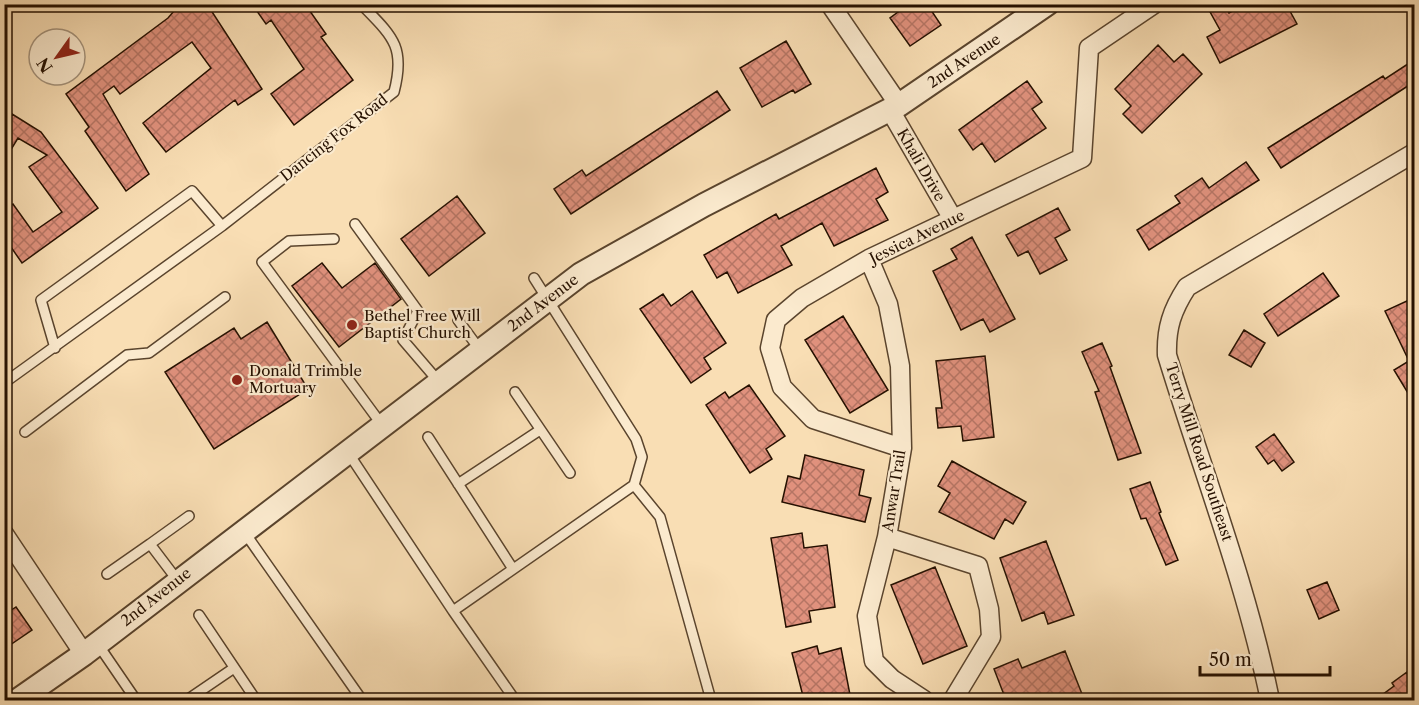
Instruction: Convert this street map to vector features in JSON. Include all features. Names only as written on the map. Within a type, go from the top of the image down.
[{"type":"street","name":"Khali Drive","points":[[830,4],[894,108],[953,219]]},
{"type":"street","name":"2nd Avenue","points":[[18,700],[91,648],[581,274],[704,205],[894,108],[1047,4]]},
{"type":"street","name":"Jessica Avenue","points":[[902,448],[813,419],[782,387],[770,348],[777,320],[802,298],[869,259],[1082,158],[1089,48],[1154,4]]},
{"type":"street","name":"Terry Mill Road Southeast","points":[[1270,700],[1261,657],[1220,515],[1167,355],[1166,333],[1174,306],[1187,287],[1414,153]]},
{"type":"street","name":"Anwar Trail","points":[[869,259],[888,304],[900,366],[902,448],[887,537],[867,615],[874,661],[892,679],[924,700]]},
{"type":"street","points":[[4,534],[91,648]]},
{"type":"street","points":[[887,537],[978,566],[989,609],[991,636],[953,700]]},
{"type":"lane","name":"Dancing Fox Road","points":[[4,384],[222,226],[394,92],[401,67],[391,34],[361,4]]},
{"type":"lane","points":[[56,348],[41,300],[192,191],[222,226]]},
{"type":"lane","points":[[355,224],[418,311],[404,340],[439,382]]},
{"type":"lane","points":[[334,239],[289,241],[262,262],[382,425]]},
{"type":"lane","points":[[453,611],[634,485],[642,457],[636,439],[534,278]]},
{"type":"lane","points":[[25,432],[127,355],[149,353],[225,297]]},
{"type":"lane","points":[[458,320],[480,350]]},
{"type":"lane","points":[[515,392],[570,473]]},
{"type":"lane","points":[[458,484],[540,429]]},
{"type":"lane","points":[[428,438],[513,569]]},
{"type":"lane","points":[[347,451],[515,700]]},
{"type":"lane","points":[[634,485],[660,517],[711,700]]},
{"type":"lane","points":[[107,574],[189,516]]},
{"type":"lane","points":[[243,531],[362,700]]},
{"type":"lane","points":[[150,544],[178,581]]},
{"type":"lane","points":[[199,615],[256,700]]},
{"type":"lane","points":[[91,648],[136,700]]},
{"type":"lane","points":[[187,700],[234,668]]},
{"type":"building","points":[[180,4],[207,4],[262,89],[238,105],[235,100],[166,152],[143,123],[211,68],[192,42],[120,94],[114,86],[103,94],[149,174],[126,191],[85,131],[89,127],[66,94],[75,87],[87,87],[87,78],[168,18]]},
{"type":"building","points":[[252,4],[305,4],[326,34],[321,37],[353,80],[294,125],[271,94],[304,69],[271,20],[266,24]]},
{"type":"building","points":[[909,4],[927,4],[941,25],[910,46],[890,18]]},
{"type":"building","points":[[1219,4],[1224,4],[1229,13],[1246,4],[1286,4],[1297,24],[1220,63],[1207,37],[1220,30],[1209,10]]},
{"type":"building","points":[[786,41],[811,84],[795,93],[793,90],[762,107],[740,68]]},
{"type":"building","points":[[1158,45],[1174,62],[1183,54],[1202,74],[1142,133],[1123,114],[1131,106],[1115,89]]},
{"type":"building","points":[[1414,60],[1414,82],[1281,168],[1268,148],[1383,76],[1385,79]]},
{"type":"building","points":[[1027,81],[1042,102],[1032,109],[1046,128],[995,162],[982,143],[973,150],[959,130]]},
{"type":"building","points":[[717,91],[730,110],[571,214],[554,189],[582,170],[586,176]]},
{"type":"building","points":[[12,114],[41,132],[98,208],[22,263],[4,237],[4,210],[13,204],[33,232],[62,212],[29,167],[47,155],[18,138],[4,161],[4,125]]},
{"type":"building","points":[[1246,162],[1259,180],[1149,250],[1137,230],[1180,203],[1175,196],[1202,178],[1209,188]]},
{"type":"building","points":[[876,168],[888,192],[876,199],[888,220],[834,246],[822,223],[781,246],[792,265],[738,293],[727,272],[717,278],[704,255],[776,214],[779,219]]},
{"type":"building","points":[[457,196],[485,233],[429,276],[401,239]]},
{"type":"building","points":[[1058,208],[1070,230],[1055,238],[1067,260],[1040,274],[1028,251],[1018,256],[1006,235]]},
{"type":"building","points":[[972,237],[1015,319],[990,332],[983,319],[961,330],[933,271],[957,259],[951,249]]},
{"type":"building","points":[[322,263],[342,288],[375,263],[401,299],[339,347],[292,286]]},
{"type":"building","points":[[1323,273],[1339,296],[1278,336],[1264,314]]},
{"type":"building","points":[[692,291],[726,343],[704,358],[711,369],[691,383],[640,309],[663,294],[671,306]]},
{"type":"building","points":[[1409,300],[1414,313],[1414,403],[1394,370],[1409,361],[1385,311]]},
{"type":"building","points":[[843,316],[888,390],[850,413],[805,340]]},
{"type":"building","name":"Donald Trimble Mortuary","points":[[267,322],[308,389],[214,449],[165,372],[234,328],[241,339]]},
{"type":"building","points":[[1244,330],[1265,343],[1251,367],[1229,355]]},
{"type":"building","points":[[1102,343],[1141,453],[1118,460],[1095,392],[1099,391],[1082,352]]},
{"type":"building","points":[[985,356],[994,437],[963,441],[961,426],[938,428],[936,408],[942,408],[936,361]]},
{"type":"building","points":[[749,385],[785,436],[766,449],[772,459],[750,473],[706,405],[725,392],[729,398]]},
{"type":"building","points":[[1274,434],[1294,462],[1282,471],[1274,460],[1268,464],[1256,447]]},
{"type":"building","points":[[805,455],[864,470],[859,495],[871,498],[865,522],[782,502],[788,476],[800,479]]},
{"type":"building","points":[[952,461],[1026,502],[1013,524],[1005,519],[994,539],[939,512],[950,493],[938,486]]},
{"type":"building","points":[[1150,482],[1161,512],[1159,513],[1178,560],[1166,565],[1146,518],[1141,519],[1130,489]]},
{"type":"building","points":[[802,533],[804,548],[827,545],[835,607],[809,611],[811,622],[786,627],[771,538]]},
{"type":"building","points":[[1046,541],[1074,615],[1048,624],[1044,612],[1022,621],[1000,558]]},
{"type":"building","points":[[935,567],[967,646],[923,664],[891,585]]},
{"type":"building","points":[[1327,582],[1339,610],[1319,619],[1307,590]]},
{"type":"building","points":[[16,607],[32,630],[10,645],[4,637],[4,615]]},
{"type":"building","points":[[817,646],[819,654],[841,648],[851,700],[804,700],[792,653]]},
{"type":"building","points":[[1065,651],[1082,694],[1064,700],[1006,700],[994,669],[1018,659],[1022,668]]},
{"type":"building","points":[[1407,672],[1414,682],[1414,700],[1375,700],[1394,686],[1392,683]]},
{"type":"place","name":"Bethel Free Will Baptist Church","points":[[352,325]]},
{"type":"place","name":"Donald Trimble Mortuary","points":[[237,380]]}]
